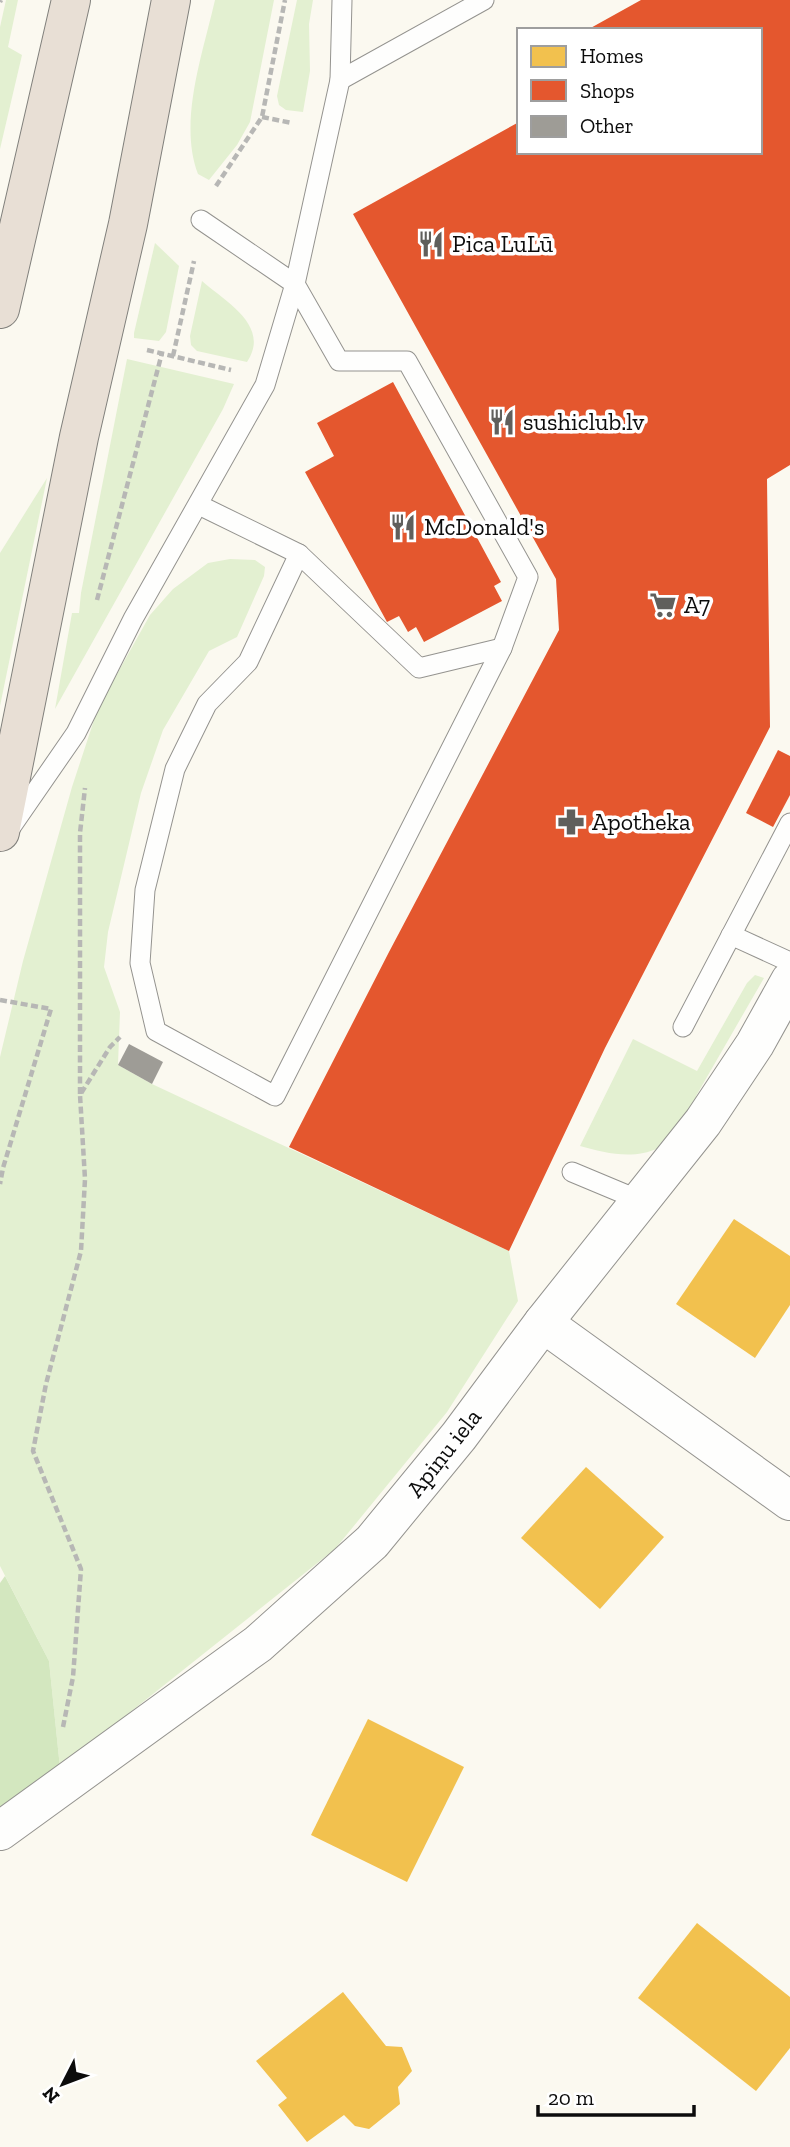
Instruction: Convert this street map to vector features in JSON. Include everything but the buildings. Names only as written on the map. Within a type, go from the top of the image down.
[{"type":"highway","points":[[0,310],[71,0]]},
{"type":"highway","points":[[0,832],[79,438],[128,223],[171,0]]},
{"type":"street","name":"Apiņu iela","points":[[0,1830],[258,1643],[373,1542],[459,1436],[639,1200],[703,1122],[755,1044],[790,981]]},
{"type":"street","points":[[543,1323],[790,1501]]},
{"type":"lane","points":[[0,842],[76,733],[134,619],[265,384],[295,284],[340,80],[342,0]]},
{"type":"lane","points":[[340,80],[484,0]]},
{"type":"lane","points":[[201,220],[295,284],[339,361],[407,361],[528,577],[502,648],[275,1096],[156,1031],[140,963],[145,891],[175,769],[207,704],[248,662],[299,554]]},
{"type":"lane","points":[[199,505],[299,554],[419,668],[502,648]]},
{"type":"lane","points":[[682,1027],[790,823]]},
{"type":"lane","points":[[731,935],[790,962]]},
{"type":"lane","points":[[572,1172],[639,1200]]},
{"type":"path","points":[[173,356],[201,220],[215,188],[262,117],[285,0]]},
{"type":"path","points":[[0,1000],[51,1009],[0,1184]]},
{"type":"path","points":[[48,1796],[73,1677],[81,1569],[33,1451],[46,1384],[81,1251],[85,1179],[80,1094],[110,1046],[151,1008]]},
{"type":"green space","points":[[6,0],[18,0],[8,47],[22,55],[0,149],[0,27]]},
{"type":"green space","points":[[215,0],[274,0],[250,122],[237,145],[209,180],[198,174],[192,154],[191,110]]},
{"type":"green space","points":[[297,0],[313,0],[309,24],[310,71],[303,112],[286,110],[279,105],[277,96]]},
{"type":"green space","points":[[155,243],[179,266],[166,332],[159,341],[134,338]]},
{"type":"green space","points":[[202,281],[233,306],[250,326],[253,349],[247,362],[197,351],[191,345],[190,336]]},
{"type":"green space","points":[[127,359],[234,384],[223,409],[55,709],[72,613],[79,613]]},
{"type":"green space","points":[[47,478],[0,706],[0,553]]},
{"type":"green space","points":[[230,559],[255,560],[265,567],[264,576],[237,637],[209,651],[163,730],[141,793],[108,932],[104,967],[120,1012],[118,1065],[152,1084],[509,1251],[518,1301],[447,1412],[335,1549],[60,1768],[49,1661],[0,1566],[0,1057],[23,961],[72,787],[98,708],[150,615],[173,589],[208,563]]},
{"type":"green space","points":[[755,975],[764,978],[696,1096],[699,1110],[673,1136],[658,1148],[639,1154],[609,1153],[580,1146],[633,1039],[697,1071],[747,983]]},
{"type":"green space","points":[[5,1576],[49,1661],[60,1768],[0,1810],[0,1583]]},
{"type":"place","name":"Pica LuLū","points":[[431,244]]},
{"type":"place","name":"sushiclub.lv","points":[[502,422]]},
{"type":"place","name":"McDonald's","points":[[403,527]]},
{"type":"place","name":"A7","points":[[663,605]]},
{"type":"place","name":"Apotheka","points":[[571,822]]}]
